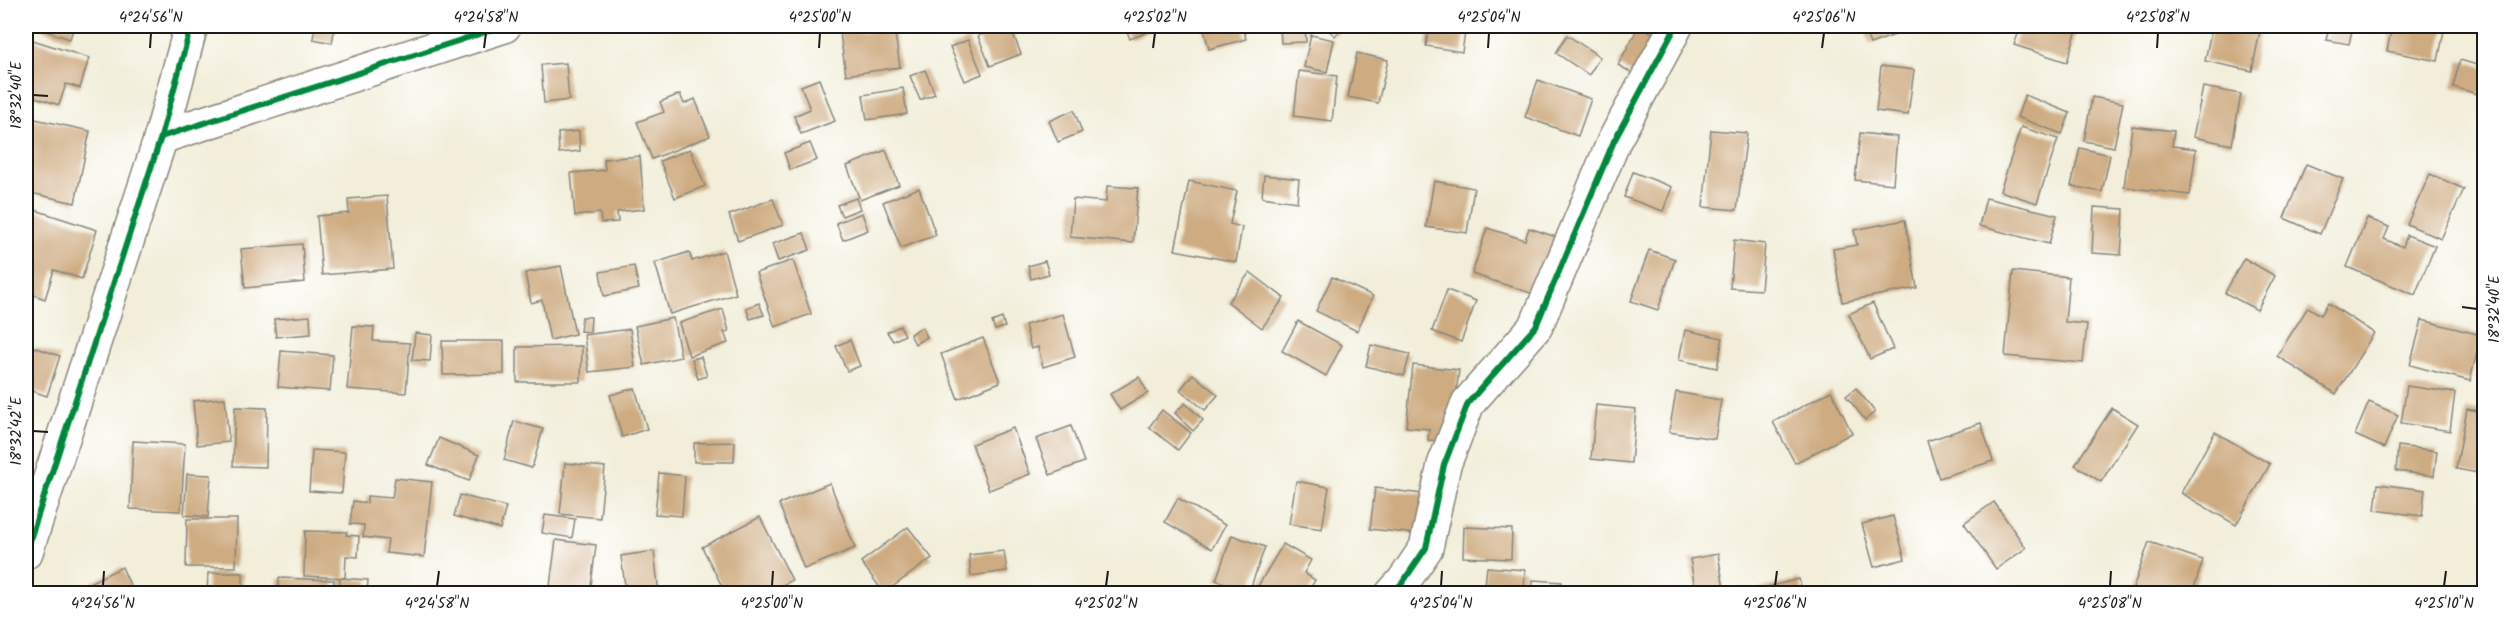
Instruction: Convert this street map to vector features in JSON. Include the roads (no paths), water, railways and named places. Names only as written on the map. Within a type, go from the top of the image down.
[{"type":"street","points":[[26,552],[161,137],[191,26]]},
{"type":"street","points":[[161,137],[504,26]]},
{"type":"street","points":[[1392,594],[1426,548],[1444,465],[1468,403],[1536,326],[1614,141],[1676,26]]}]
